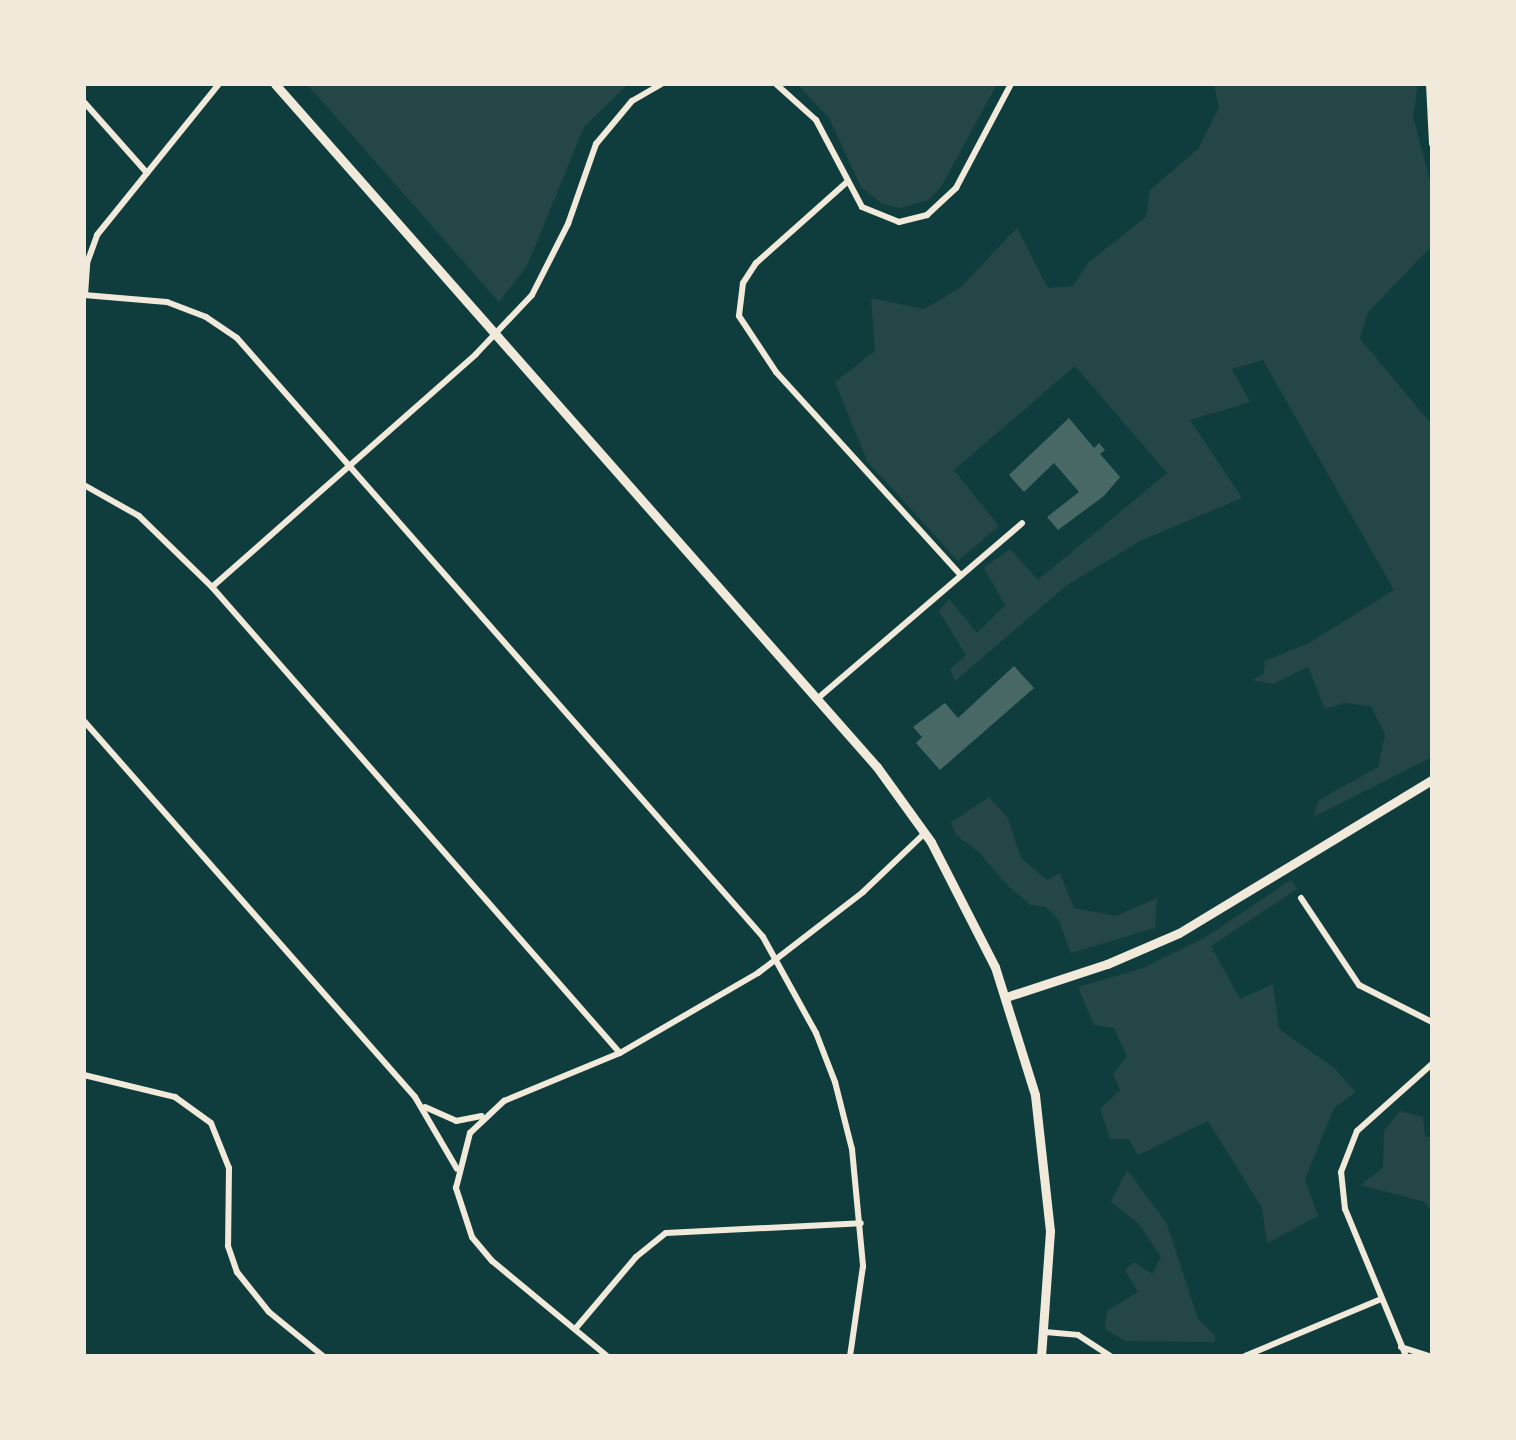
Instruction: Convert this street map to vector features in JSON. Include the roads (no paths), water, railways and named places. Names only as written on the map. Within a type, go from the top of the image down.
[{"type":"main road","points":[[275,84],[888,779],[925,832],[973,918],[1006,997],[1033,1087],[1046,1159],[1050,1231],[1041,1356]]},
{"type":"main road","points":[[1006,997],[1170,938],[1432,780]]},
{"type":"street","points":[[219,84],[97,235],[87,263],[84,295],[145,297],[182,307],[222,327],[350,465],[681,839],[778,959],[835,1082],[854,1163],[863,1266],[850,1356]]},
{"type":"street","points":[[212,587],[495,334],[547,270],[604,131],[632,101],[662,84]]},
{"type":"street","points":[[776,84],[816,120],[859,203],[874,216],[899,222],[927,215],[956,188],[1011,84]]},
{"type":"street","points":[[1429,84],[1432,144]]},
{"type":"street","points":[[84,102],[147,173]]},
{"type":"street","points":[[847,182],[756,263],[743,283],[739,316],[776,372],[961,575]]},
{"type":"street","points":[[84,485],[139,516],[212,587],[620,1053]]},
{"type":"street","points":[[817,699],[1022,523]]},
{"type":"street","points":[[84,721],[422,1105],[458,1170]]},
{"type":"street","points":[[607,1356],[480,1249],[461,1210],[458,1170],[470,1133],[486,1115],[518,1094],[620,1053],[778,959],[863,892],[925,832]]},
{"type":"street","points":[[1301,898],[1359,985],[1432,1022]]},
{"type":"street","points":[[1406,1356],[1345,1209],[1343,1161],[1365,1121],[1432,1064]]},
{"type":"street","points":[[84,1075],[175,1097],[211,1123],[229,1168],[228,1246],[237,1272],[269,1312],[323,1356]]},
{"type":"street","points":[[422,1105],[456,1121],[486,1115]]},
{"type":"street","points":[[576,1328],[636,1257],[666,1233],[861,1223]]},
{"type":"street","points":[[1245,1356],[1381,1299]]},
{"type":"street","points":[[1045,1332],[1078,1335],[1110,1356]]},
{"type":"street","points":[[1401,1347],[1428,1356]]}]
